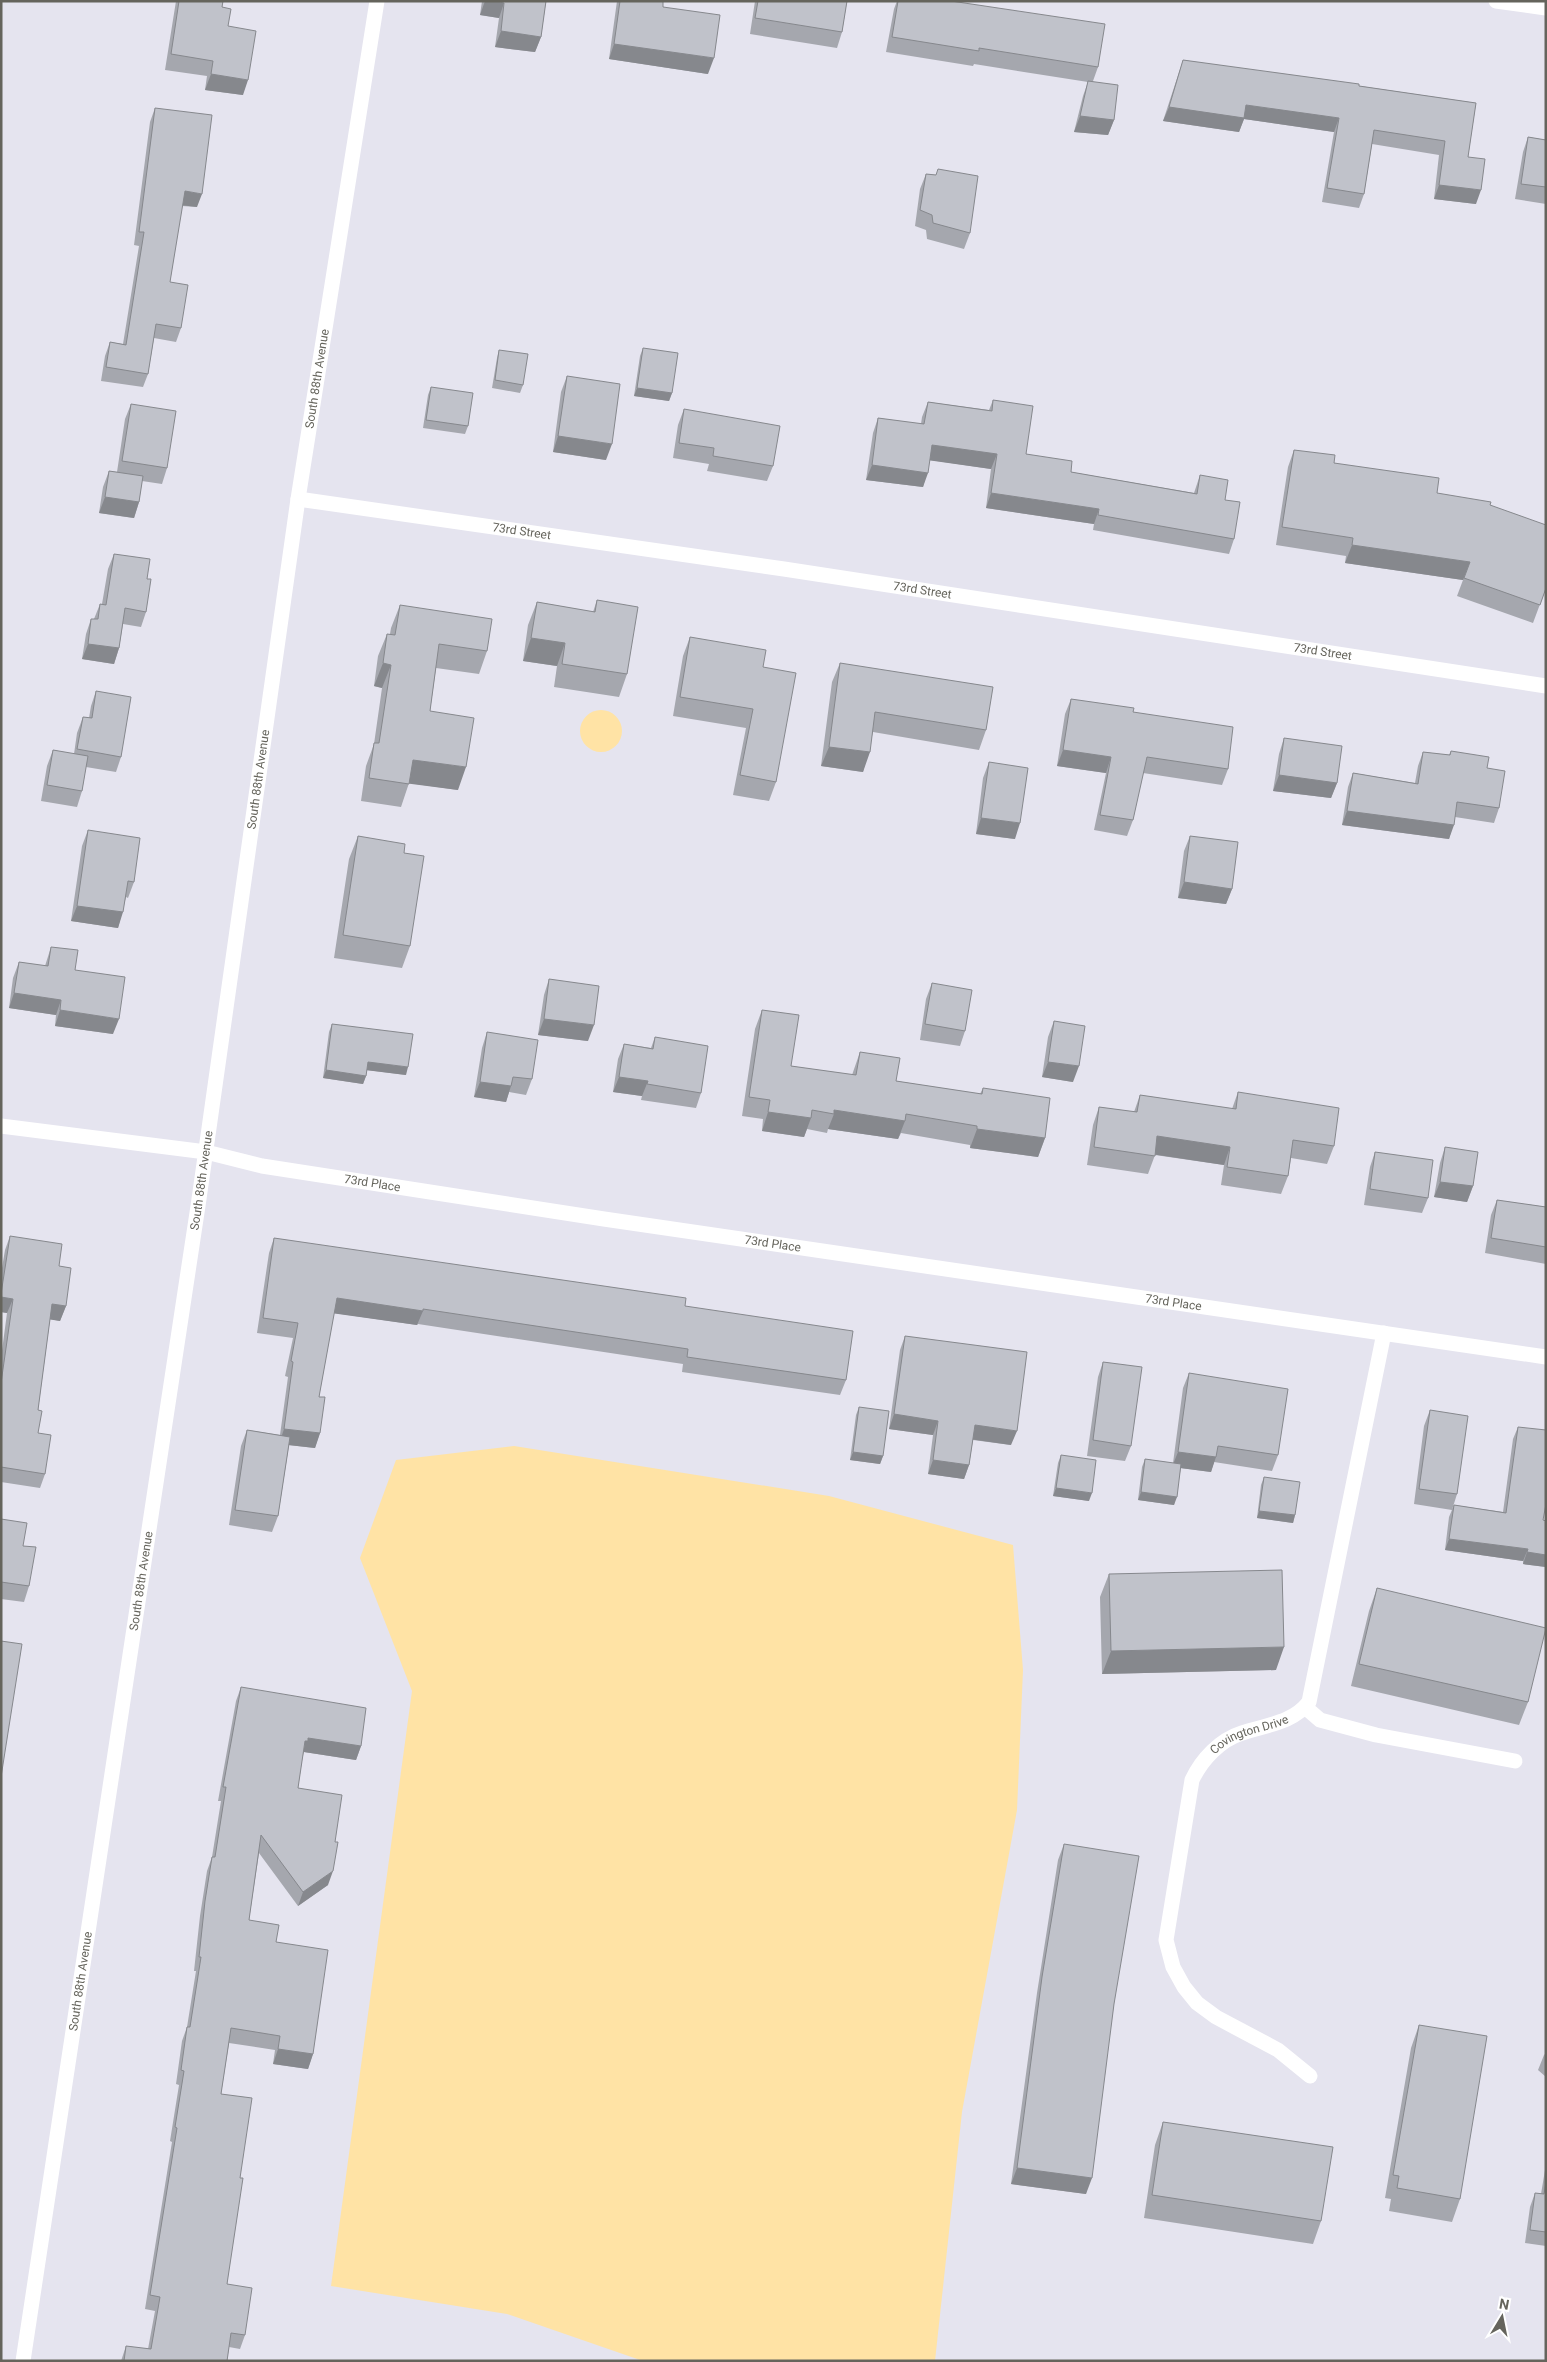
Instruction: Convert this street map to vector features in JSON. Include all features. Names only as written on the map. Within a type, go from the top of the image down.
[{"type":"street","name":"South 88th Avenue","points":[[23,2361],[206,1152],[298,499],[378,1]]},
{"type":"street","points":[[1496,1],[1546,8]]},
{"type":"street","name":"73rd Street","points":[[298,499],[784,568],[1546,686]]},
{"type":"street","name":"73rd Place","points":[[1,1126],[206,1152],[262,1166],[506,1204],[1546,1357]]},
{"type":"street","points":[[1384,1333],[1314,1688],[1305,1708],[1320,1720],[1376,1735],[1515,1761]]},
{"type":"street","name":"Covington Drive","points":[[1305,1708],[1296,1715],[1281,1722],[1240,1734],[1225,1741],[1197,1769],[1192,1780],[1166,1940],[1173,1967],[1184,1987],[1197,2003],[1216,2017],[1278,2050],[1310,2076]]},
{"type":"shaded area","points":[[597,710],[605,710],[616,716],[622,731],[616,746],[605,752],[597,752],[586,746],[580,735],[580,727],[586,716]]},
{"type":"shaded area","points":[[514,1446],[829,1496],[1013,1545],[1023,1670],[1017,1810],[962,2112],[935,2361],[643,2361],[507,2314],[331,2286],[412,1691],[360,1558],[396,1460]]},
{"type":"building","points":[[179,1],[223,1],[222,7],[231,9],[228,26],[256,31],[248,80],[211,74],[213,61],[171,54]]},
{"type":"building","points":[[495,1],[546,1],[541,37],[501,31],[504,3]]},
{"type":"building","points":[[620,1],[663,1],[663,7],[720,15],[714,58],[614,44]]},
{"type":"building","points":[[758,1],[847,1],[842,32],[755,18]]},
{"type":"building","points":[[898,1],[951,1],[1105,24],[1098,67],[979,48],[979,51],[892,37]]},
{"type":"building","points":[[1183,60],[1359,84],[1359,86],[1476,103],[1468,157],[1485,159],[1481,190],[1439,185],[1445,141],[1374,130],[1364,194],[1327,188],[1339,118],[1246,105],[1244,118],[1169,107]]},
{"type":"building","points":[[1088,81],[1118,85],[1114,120],[1080,116]]},
{"type":"building","points":[[155,108],[212,115],[202,194],[185,191],[170,282],[188,285],[181,328],[156,324],[148,374],[106,367],[110,342],[126,345],[144,232],[139,232]]},
{"type":"building","points":[[1528,137],[1546,140],[1546,187],[1521,184]]},
{"type":"building","points":[[938,169],[978,176],[970,233],[933,223],[932,215],[920,210],[926,174],[936,175]]},
{"type":"building","points":[[643,348],[678,353],[672,393],[637,388]]},
{"type":"building","points":[[499,350],[528,354],[523,385],[495,380]]},
{"type":"building","points":[[567,376],[620,384],[612,444],[558,436]]},
{"type":"building","points":[[431,387],[473,393],[468,426],[426,420]]},
{"type":"building","points":[[993,400],[1033,406],[1026,454],[1072,461],[1071,472],[1197,494],[1200,475],[1228,480],[1225,500],[1240,502],[1234,539],[1098,515],[1099,509],[991,493],[997,454],[932,445],[928,473],[872,465],[878,418],[924,424],[928,402],[992,411]]},
{"type":"building","points":[[131,404],[176,411],[167,468],[122,461]]},
{"type":"building","points":[[684,409],[780,426],[773,466],[713,456],[714,448],[679,443]]},
{"type":"building","points":[[1294,450],[1335,455],[1334,463],[1439,478],[1437,493],[1491,502],[1490,505],[1546,525],[1546,588],[1540,605],[1464,578],[1470,562],[1352,545],[1353,538],[1282,527]]},
{"type":"building","points":[[109,471],[143,476],[139,502],[105,497]]},
{"type":"building","points":[[114,554],[150,559],[147,579],[151,579],[146,612],[125,608],[119,648],[88,644],[91,619],[98,619],[100,604],[106,605]]},
{"type":"building","points":[[597,600],[638,607],[627,674],[562,664],[565,643],[531,638],[537,602],[595,612]]},
{"type":"building","points":[[400,605],[492,619],[487,651],[439,644],[430,711],[474,718],[466,767],[413,760],[409,784],[369,778],[374,743],[379,743],[391,665],[383,663],[387,634],[395,635]]},
{"type":"building","points":[[690,637],[766,650],[763,667],[796,673],[776,782],[740,775],[753,709],[680,697]]},
{"type":"building","points":[[840,663],[993,687],[986,730],[875,712],[870,752],[829,747]]},
{"type":"building","points":[[96,691],[131,697],[121,757],[77,749],[83,717],[92,718]]},
{"type":"building","points":[[1071,699],[1134,708],[1133,712],[1233,727],[1228,769],[1147,757],[1133,820],[1100,815],[1111,757],[1063,750]]},
{"type":"building","points":[[1284,738],[1342,746],[1337,783],[1279,775]]},
{"type":"building","points":[[53,750],[88,756],[82,791],[47,785]]},
{"type":"building","points":[[1451,751],[1489,757],[1487,768],[1505,771],[1499,808],[1457,802],[1454,825],[1347,811],[1353,773],[1418,784],[1423,752],[1450,755]]},
{"type":"building","points":[[989,762],[1028,768],[1020,823],[981,818]]},
{"type":"building","points":[[88,830],[140,838],[134,882],[128,881],[123,912],[77,906]]},
{"type":"building","points":[[358,836],[405,844],[404,853],[424,856],[410,946],[343,935]]},
{"type":"building","points":[[1190,836],[1238,842],[1232,889],[1184,882]]},
{"type":"building","points":[[51,947],[78,950],[75,970],[125,977],[119,1019],[60,1010],[61,1000],[14,993],[19,962],[48,966]]},
{"type":"building","points":[[549,979],[599,986],[594,1025],[544,1019]]},
{"type":"building","points":[[932,983],[972,990],[965,1031],[925,1024]]},
{"type":"building","points":[[762,1010],[799,1015],[791,1066],[856,1075],[860,1052],[900,1058],[896,1081],[982,1094],[983,1088],[1050,1098],[1045,1138],[977,1129],[977,1126],[906,1114],[905,1121],[834,1110],[834,1114],[812,1110],[811,1118],[768,1112],[770,1100],[749,1097]]},
{"type":"building","points":[[1054,1021],[1085,1026],[1079,1066],[1048,1062]]},
{"type":"building","points":[[332,1024],[413,1034],[408,1067],[368,1062],[366,1076],[326,1070]]},
{"type":"building","points":[[487,1032],[538,1040],[532,1079],[513,1077],[511,1086],[480,1082]]},
{"type":"building","points":[[655,1037],[708,1046],[701,1093],[647,1084],[648,1081],[619,1077],[624,1044],[653,1049]]},
{"type":"building","points":[[1238,1092],[1339,1108],[1334,1146],[1293,1140],[1288,1176],[1227,1167],[1230,1147],[1157,1136],[1155,1156],[1094,1147],[1099,1107],[1137,1112],[1140,1095],[1236,1109]]},
{"type":"building","points":[[1445,1147],[1478,1152],[1473,1186],[1440,1182]]},
{"type":"building","points":[[1375,1152],[1433,1160],[1428,1198],[1370,1189]]},
{"type":"building","points":[[1497,1200],[1546,1207],[1546,1247],[1491,1238]]},
{"type":"building","points":[[10,1236],[62,1244],[59,1266],[71,1268],[66,1306],[52,1304],[38,1410],[42,1411],[38,1433],[51,1435],[45,1474],[1,1467],[1,1383],[13,1299],[1,1297],[1,1294]]},
{"type":"building","points":[[274,1238],[686,1298],[685,1306],[853,1331],[846,1380],[687,1357],[688,1349],[337,1298],[319,1397],[325,1397],[320,1433],[284,1429],[293,1362],[291,1361],[298,1323],[263,1318]]},
{"type":"building","points":[[905,1336],[1027,1352],[1017,1431],[975,1425],[969,1465],[933,1460],[938,1421],[894,1414]]},
{"type":"building","points":[[1103,1362],[1142,1367],[1131,1446],[1093,1440]]},
{"type":"building","points":[[1189,1373],[1288,1389],[1278,1455],[1218,1446],[1216,1457],[1178,1452]]},
{"type":"building","points":[[859,1407],[889,1411],[883,1456],[853,1452]]},
{"type":"building","points":[[1430,1410],[1468,1416],[1457,1494],[1419,1489]]},
{"type":"building","points":[[1518,1427],[1546,1430],[1546,1504],[1543,1520],[1546,1521],[1546,1555],[1527,1552],[1528,1549],[1449,1539],[1454,1505],[1506,1513]]},
{"type":"building","points":[[247,1430],[290,1437],[278,1516],[235,1510]]},
{"type":"building","points":[[1061,1455],[1096,1460],[1092,1493],[1056,1488]]},
{"type":"building","points":[[1145,1459],[1181,1464],[1177,1497],[1141,1492]]},
{"type":"building","points":[[1264,1477],[1300,1482],[1295,1515],[1259,1511]]},
{"type":"building","points":[[1,1519],[27,1523],[23,1546],[36,1547],[29,1586],[1,1582]]},
{"type":"building","points":[[1282,1570],[1284,1647],[1111,1651],[1109,1574]]},
{"type":"building","points":[[1377,1588],[1546,1628],[1528,1702],[1359,1664]]},
{"type":"building","points":[[1,1641],[22,1644],[1,1777]]},
{"type":"building","points":[[241,1687],[366,1708],[361,1746],[308,1738],[308,1741],[305,1741],[298,1788],[342,1795],[335,1842],[338,1842],[333,1871],[303,1892],[261,1835],[249,1920],[279,1925],[276,1942],[328,1950],[313,2054],[278,2049],[280,2036],[231,2028],[221,2094],[252,2098],[240,2178],[243,2178],[227,2284],[252,2288],[245,2335],[231,2333],[227,2361],[124,2361],[126,2346],[151,2349],[160,2297],[150,2295],[177,2128],[175,2127],[184,2071],[181,2070],[187,2027],[190,2027],[201,1957],[199,1957],[205,1901],[212,1857],[215,1857],[226,1787],[223,1787]]},
{"type":"building","points":[[1064,1844],[1139,1856],[1114,2004],[1092,2178],[1017,2168],[1042,1977]]},
{"type":"building","points":[[1419,2025],[1487,2036],[1460,2199],[1397,2188],[1399,2176],[1393,2175]]},
{"type":"building","points":[[1163,2122],[1333,2147],[1321,2221],[1152,2195]]},
{"type":"building","points":[[1546,2182],[1546,2232],[1530,2230],[1535,2193],[1544,2194]]}]
